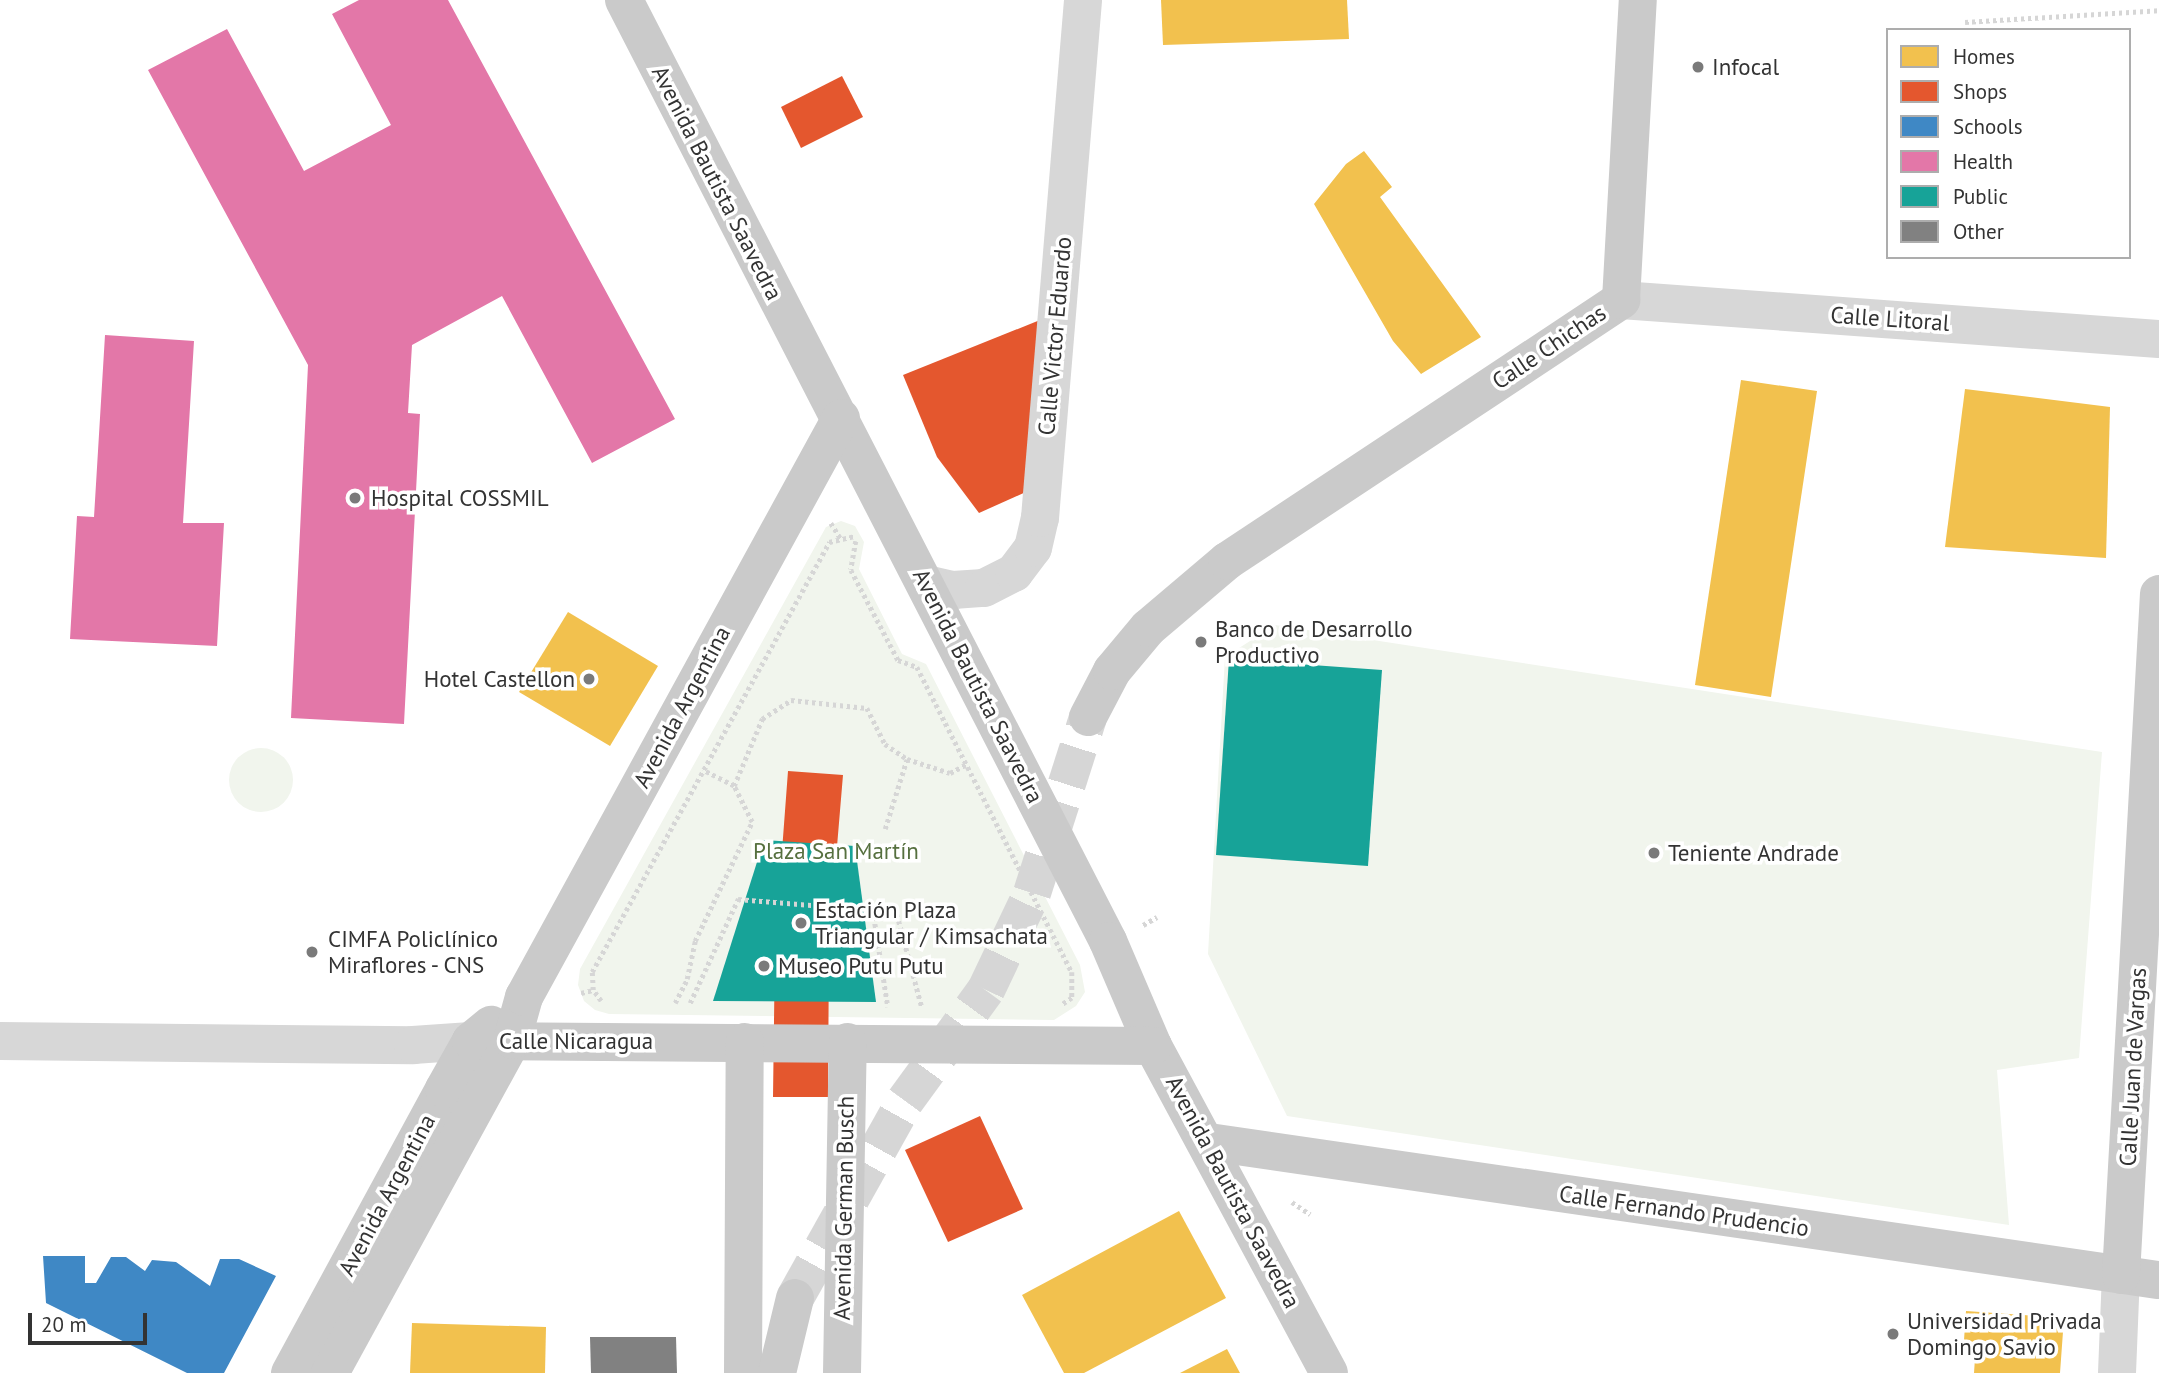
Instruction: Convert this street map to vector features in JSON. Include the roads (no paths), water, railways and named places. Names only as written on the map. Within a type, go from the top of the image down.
[{"type":"main road","name":"Avenida Bautista Saavedra","points":[[624,0],[1108,941],[1153,1046],[1209,1142],[1329,1373]]},
{"type":"main road","name":"Calle Chichas","points":[[1088,717],[1112,671],[1149,628],[1227,561],[1621,300],[1638,0]]},
{"type":"main road","name":"Avenida Argentina","points":[[290,1373],[366,1271],[512,1040],[524,997],[841,418]]},
{"type":"main road","name":"Calle Juan de Vargas","points":[[2121,1275],[2159,594]]},
{"type":"main road","name":"Avenida Argentina","points":[[330,1373],[366,1271],[471,1041],[524,997]]},
{"type":"main road","name":"Calle Nicaragua","points":[[471,1041],[1153,1046]]},
{"type":"main road","points":[[743,1373],[746,1042]]},
{"type":"main road","name":"Avenida German Busch","points":[[842,1373],[848,1042]]},
{"type":"main road","name":"Calle Fernando Prudencio","points":[[1209,1142],[2159,1280]]},
{"type":"main road","points":[[777,1373],[795,1298]]},
{"type":"street","name":"Calle Victor Eduardo","points":[[926,584],[953,590],[984,588],[1014,573],[1033,548],[1040,519],[1083,0]]},
{"type":"street","name":"Calle Litoral","points":[[1621,300],[2159,339]]},
{"type":"street","name":"Calle Nicaragua","points":[[0,1041],[412,1045],[471,1041]]},
{"type":"street","name":"Calle Juan de Vargas","points":[[2117,1373],[2121,1275]]},
{"type":"tunnel","points":[[795,1298],[905,1101],[986,990],[1032,893],[1088,717]]},
{"type":"place","name":"Infocal","points":[[1698,67]]},
{"type":"place","name":"Hospital COSSMIL","points":[[355,498]]},
{"type":"place","name":"Banco de Desarrollo Productivo","points":[[1201,642]]},
{"type":"place","name":"Hotel Castellon","points":[[589,679]]},
{"type":"place","name":"Teniente Andrade","points":[[1654,853]]},
{"type":"place","name":"Estación Plaza Triangular / Kimsachata","points":[[801,923]]},
{"type":"place","name":"CIMFA Policlínico Miraflores - CNS","points":[[312,952]]},
{"type":"place","name":"Museo Putu Putu","points":[[764,966]]},
{"type":"place","name":"Universidad Privada Domingo Savio","points":[[1893,1334]]},
{"type":"park label","name":"Plaza San Martín","points":[[836,851]]}]
